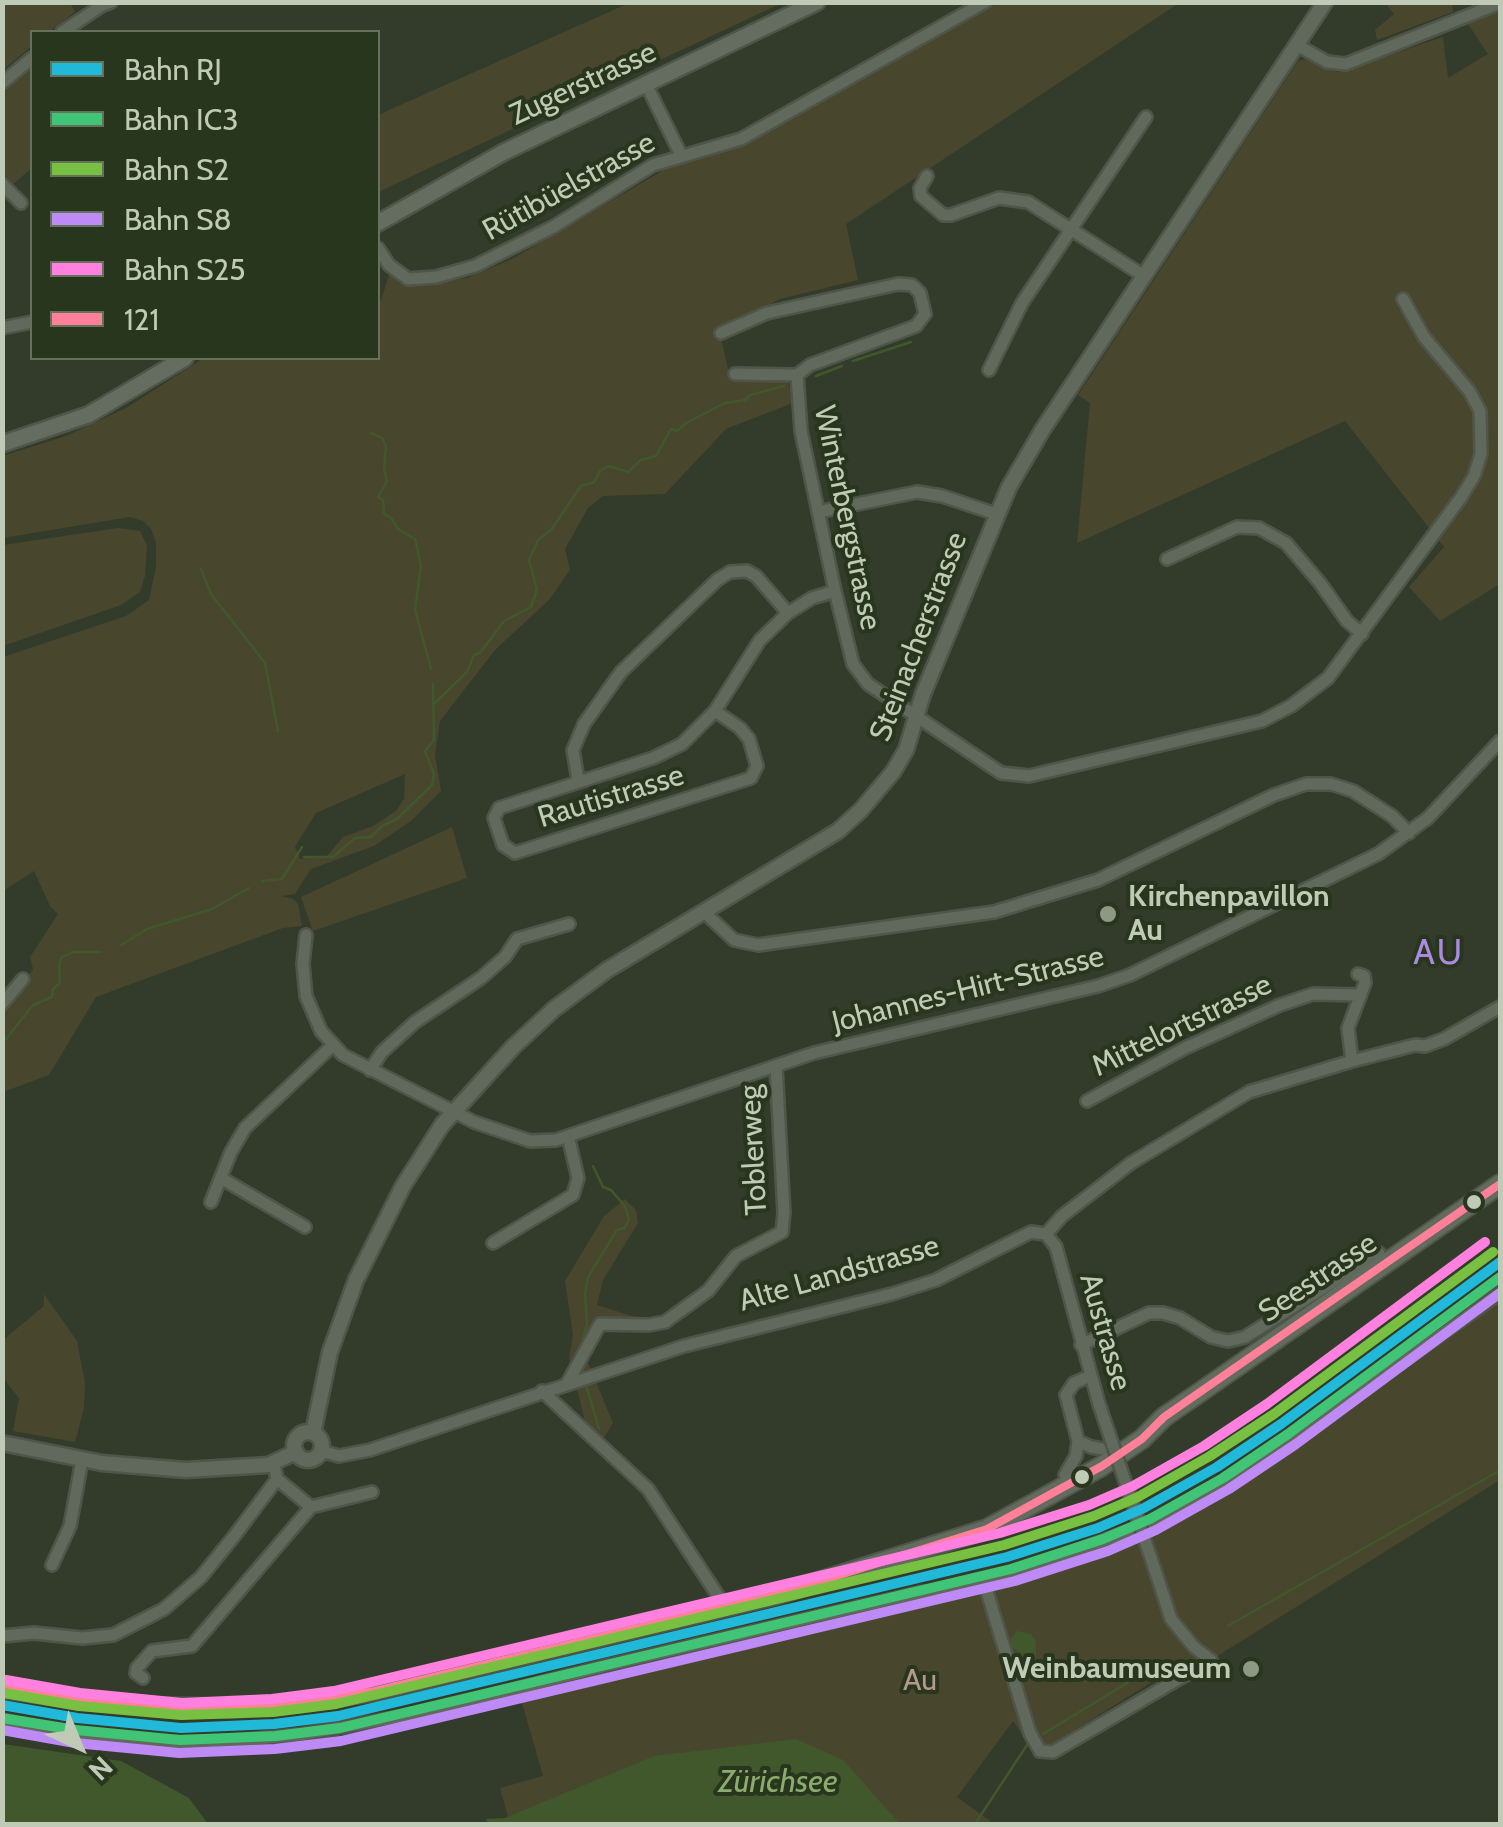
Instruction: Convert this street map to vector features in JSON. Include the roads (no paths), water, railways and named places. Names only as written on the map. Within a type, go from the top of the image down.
[{"type":"main road","name":"Zugerstrasse","points":[[380,221],[504,152],[817,2]]},
{"type":"main road","points":[[2,444],[88,414],[178,360]]},
{"type":"main road","name":"Seestrasse","points":[[966,1533],[983,1519],[1164,1417],[1500,1184]]},
{"type":"main road","name":"Seestrasse","points":[[2,1688],[157,1707],[231,1708],[375,1691],[726,1608],[988,1529],[1054,1495],[1142,1439],[1164,1417]]},
{"type":"street","points":[[65,30],[111,2]]},
{"type":"street","name":"Rütibüelstrasse","points":[[380,251],[389,265],[408,279],[457,272],[554,227],[653,164],[742,139],[986,2]]},
{"type":"street","name":"Steinacherstrasse","points":[[313,1433],[330,1352],[356,1280],[402,1186],[454,1112],[513,1047],[554,1010],[607,970],[824,840],[862,810],[900,762],[996,514],[1044,429],[1325,2]]},
{"type":"street","points":[[1297,45],[1327,62],[1346,64],[1500,3]]},
{"type":"street","points":[[2,83],[30,60]]},
{"type":"street","name":"Rütibüelstrasse","points":[[646,84],[681,155]]},
{"type":"street","points":[[989,370],[1022,304],[1146,117]]},
{"type":"street","points":[[927,176],[920,188],[921,196],[943,215],[984,202],[1028,202],[1144,276]]},
{"type":"street","points":[[2,184],[21,203]]},
{"type":"street","name":"Winterbergstrasse","points":[[721,333],[767,312],[898,284],[912,285],[920,293],[924,314],[916,326],[810,365],[796,374],[800,431],[835,591],[849,651],[860,676],[886,698],[1001,772],[1029,776],[1262,721],[1317,688],[1362,634],[1462,496],[1481,454],[1480,411],[1470,392],[1424,337],[1403,299]]},
{"type":"street","points":[[2,328],[30,322]]},
{"type":"street","points":[[735,374],[796,374]]},
{"type":"street","points":[[818,512],[917,492],[996,514]]},
{"type":"street","points":[[1167,560],[1237,528],[1259,528],[1286,543],[1346,622],[1362,634]]},
{"type":"street","points":[[578,780],[574,750],[584,724],[621,672],[717,580],[730,572],[756,576],[788,613]]},
{"type":"street","points":[[715,711],[760,640],[788,613],[812,598],[835,591]]},
{"type":"street","name":"Rautistrasse","points":[[715,711],[750,739],[756,766],[751,778],[516,853],[506,849],[494,818],[499,808],[668,751],[695,733],[715,711]]},
{"type":"street","name":"Johannes-Hirt-Strasse","points":[[332,1046],[370,1070],[454,1112],[530,1141],[556,1140],[776,1066],[1098,986],[1130,974],[1354,868],[1409,833],[1455,793],[1500,742]]},
{"type":"street","points":[[704,912],[734,940],[758,945],[994,912],[1098,880],[1274,795],[1306,784],[1331,784],[1352,791],[1392,816],[1409,833]]},
{"type":"street","points":[[370,1070],[382,1052],[415,1022],[481,978],[518,939],[569,924]]},
{"type":"street","points":[[212,1202],[245,1128],[332,1046],[314,1018],[306,996],[306,935]]},
{"type":"street","points":[[1352,1062],[1348,1028],[1365,983],[1364,976],[1358,974]]},
{"type":"street","points":[[2,1004],[23,979]]},
{"type":"street","name":"Mittelortstrasse","points":[[1087,1101],[1184,1048],[1280,1004],[1313,994],[1359,995]]},
{"type":"street","name":"Alte Landstrasse","points":[[321,1451],[339,1456],[370,1450],[692,1344],[936,1280],[1025,1235],[1046,1234],[1062,1216],[1130,1163],[1223,1106],[1275,1082],[1444,1039],[1500,1007]]},
{"type":"street","name":"Toblerweg","points":[[568,1382],[600,1324],[649,1326],[665,1322],[708,1291],[736,1256],[782,1232],[776,1066]]},
{"type":"street","points":[[493,1243],[573,1195],[578,1178],[568,1136]]},
{"type":"street","points":[[221,1178],[306,1227]]},
{"type":"street","name":"Austrasse","points":[[985,1585],[1030,1733],[1040,1751],[1065,1748],[1211,1660],[1194,1647],[1171,1619],[1090,1376],[1056,1247],[1046,1234]]},
{"type":"street","points":[[1081,1345],[1149,1313],[1180,1318],[1210,1337],[1228,1341],[1246,1338],[1378,1253]]},
{"type":"street","points":[[2,1720],[146,1743],[225,1742],[299,1735],[427,1712],[919,1593],[985,1585],[1149,1524],[1187,1505],[1271,1454],[1500,1293]]},
{"type":"street","points":[[1065,1475],[1076,1456],[1078,1441],[1066,1395],[1070,1387],[1090,1376]]},
{"type":"street","points":[[542,1391],[648,1489],[726,1608]]},
{"type":"street","points":[[2,1636],[112,1635],[164,1608],[201,1577],[275,1472],[296,1452],[297,1438],[306,1432],[321,1440],[321,1451],[309,1460],[296,1452]]},
{"type":"street","points":[[1078,1441],[1108,1450]]},
{"type":"street","points":[[2,1443],[82,1460],[185,1470],[275,1472],[310,1507]]},
{"type":"street","points":[[52,1565],[70,1526],[82,1460]]},
{"type":"street","points":[[143,1678],[136,1668],[152,1651],[192,1646],[310,1507],[372,1492]]},
{"type":"water","points":[[1017,1631],[1031,1634],[1036,1642],[1041,1669],[1034,1677],[1027,1675],[1021,1653],[1011,1647],[1011,1638]]},
{"type":"water","name":"Zürichsee","points":[[796,1739],[843,1760],[900,1824],[488,1824],[486,1819],[505,1818],[654,1756]]},
{"type":"water","points":[[3,1744],[121,1761],[189,1798],[208,1824],[3,1824]]},
{"type":"waterway","points":[[853,361],[911,342]]},
{"type":"waterway","points":[[816,376],[842,366]]},
{"type":"waterway","points":[[435,703],[467,672],[474,655],[480,653],[504,621],[531,607],[537,589],[529,560],[538,540],[551,530],[581,486],[594,482],[608,466],[628,472],[641,460],[656,456],[671,429],[677,431],[725,403],[784,386]]},
{"type":"waterway","points":[[371,433],[382,438],[386,446],[387,481],[378,497],[383,500],[384,514],[415,539],[421,565],[415,610],[431,669]]},
{"type":"waterway","points":[[201,569],[211,594],[265,663],[278,731]]},
{"type":"waterway","points":[[304,857],[333,857],[355,838],[371,837],[397,819],[432,785],[434,774],[425,751],[434,740],[433,684]]},
{"type":"waterway","points":[[262,881],[282,879],[302,847]]},
{"type":"waterway","points":[[121,945],[147,929],[212,909],[249,888]]},
{"type":"waterway","points":[[2,1044],[33,1005],[52,997],[53,989],[60,983],[62,957],[73,952],[101,952]]},
{"type":"waterway","points":[[578,1354],[587,1325],[588,1277],[617,1230],[625,1228],[629,1219],[625,1206],[603,1187],[593,1166]]},
{"type":"waterway","points":[[586,1385],[599,1429]]},
{"type":"waterway","points":[[1228,1626],[1497,1472]]},
{"type":"waterway","points":[[1043,1734],[1157,1665]]},
{"type":"waterway","points":[[975,1824],[1029,1742]]},
{"type":"rail line","name":"S25","points":[[6,1680],[80,1693],[182,1703],[272,1699],[334,1691],[1000,1533],[1089,1505],[1133,1486],[1204,1446],[1267,1404],[1485,1242]]},
{"type":"rail line","name":"S2","points":[[4,1693],[79,1706],[181,1715],[273,1712],[336,1704],[1004,1545],[1094,1516],[1138,1497],[1210,1456],[1274,1414],[1493,1252]]},
{"type":"rail line","name":"RJ","points":[[2,1705],[77,1718],[181,1728],[274,1724],[338,1716],[1007,1557],[1098,1528],[1144,1508],[1217,1467],[1500,1262]]},
{"type":"rail line","name":"IC3","points":[[2,1718],[180,1740],[275,1736],[340,1728],[1011,1569],[1150,1519],[1223,1478],[1500,1277]]},
{"type":"rail line","name":"S8","points":[[2,1730],[75,1743],[179,1753],[275,1749],[341,1741],[1015,1581],[1108,1551],[1156,1530],[1229,1489],[1500,1293]]},
{"type":"place","name":"Kirchenpavillon Au","points":[[1108,914]]},
{"type":"place","name":"Weinbaumuseum","points":[[1251,1669]]},
{"type":"district","name":"AU","points":[[1439,954]]},
{"type":"park label","name":"Au","points":[[920,1681]]}]
